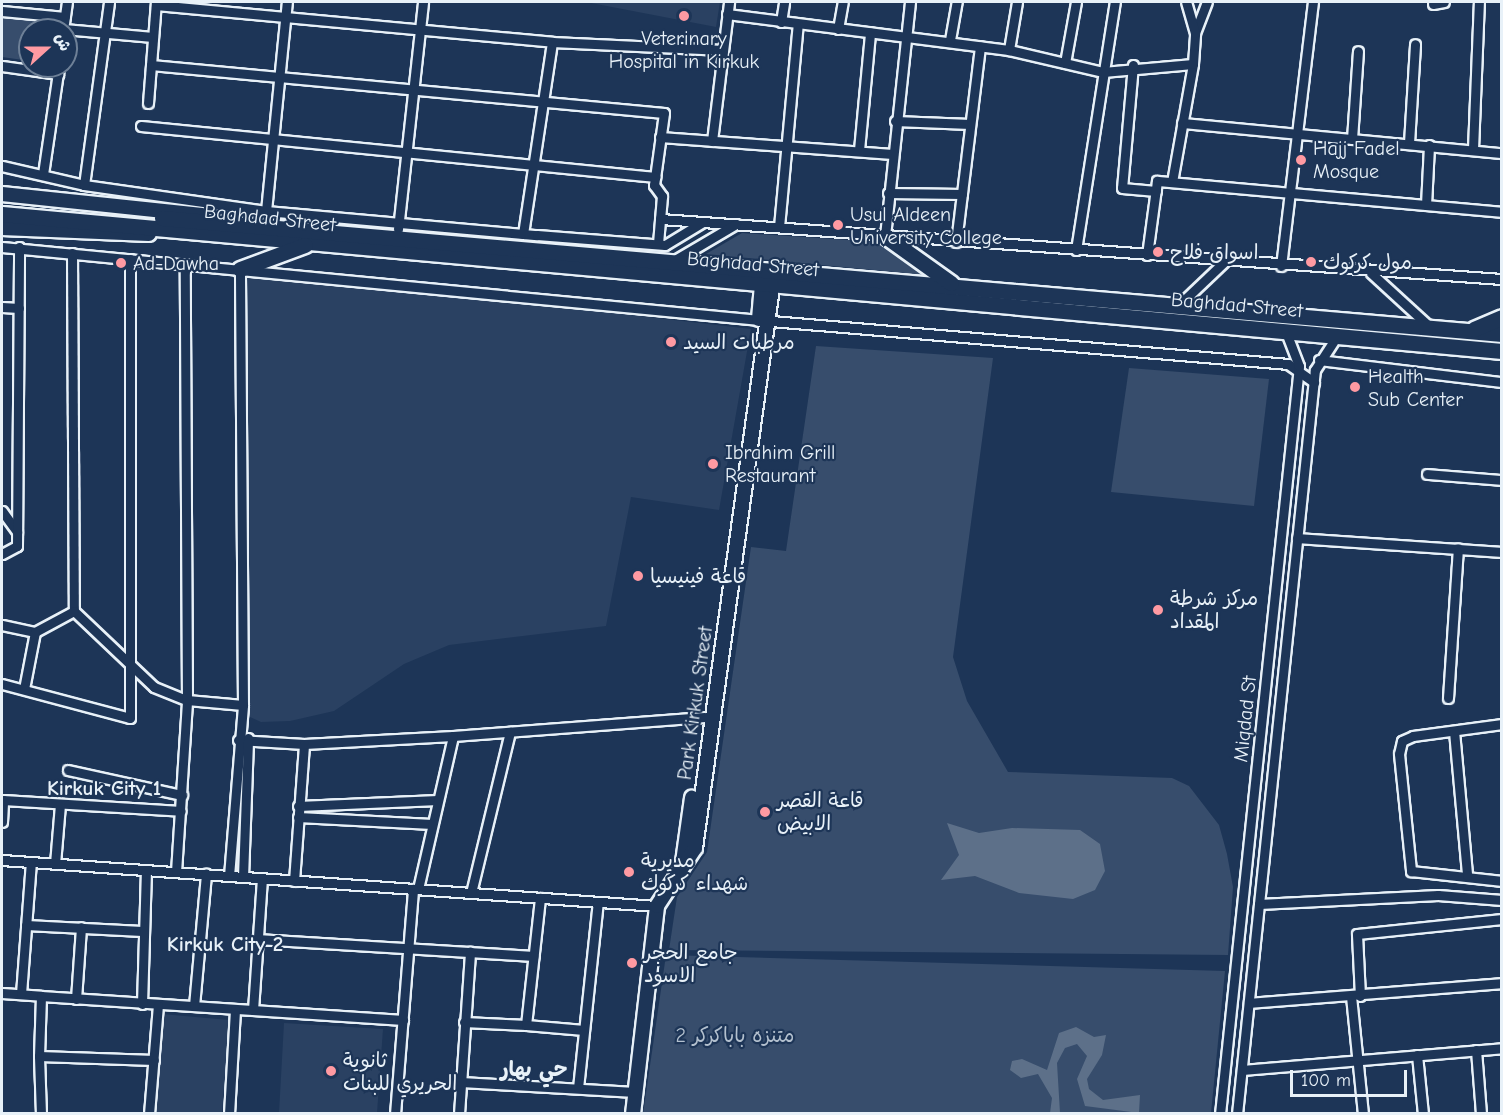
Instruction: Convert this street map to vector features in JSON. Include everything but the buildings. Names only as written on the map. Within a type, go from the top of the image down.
[{"type":"main road","points":[[2,194],[135,207],[266,225]]},
{"type":"main road","name":"Baghdad Street","points":[[2,204],[266,225],[309,244],[767,287],[1285,330],[1502,351]]},
{"type":"main road","name":"Baghdad Street","points":[[2,213],[398,229],[675,260],[1502,334]]},
{"type":"main road","points":[[2,228],[266,225]]},
{"type":"main road","points":[[885,236],[953,285]]},
{"type":"main road","points":[[240,269],[309,244]]},
{"type":"main road","points":[[682,867],[764,320],[767,287]]},
{"type":"main road","points":[[1038,309],[1040,292]]},
{"type":"main road","points":[[1469,331],[1502,317]]},
{"type":"main road","name":"Park Kirkuk Street","points":[[633,1113],[657,906],[695,848],[764,320]]},
{"type":"street","points":[[2,10],[65,17],[67,2]]},
{"type":"street","points":[[84,185],[109,2]]},
{"type":"street","points":[[2,166],[266,225],[287,2]]},
{"type":"street","points":[[423,2],[398,229],[524,234],[658,244],[703,222]]},
{"type":"street","points":[[712,141],[729,2]]},
{"type":"street","points":[[781,22],[784,2]]},
{"type":"street","points":[[838,29],[843,2]]},
{"type":"street","points":[[885,236],[910,2]]},
{"type":"street","points":[[950,40],[957,2]]},
{"type":"street","points":[[1009,50],[1017,2]]},
{"type":"street","points":[[1065,63],[1076,2]]},
{"type":"street","points":[[1076,250],[1115,2]]},
{"type":"street","points":[[1186,2],[1195,33]]},
{"type":"street","points":[[1172,182],[1195,33],[1207,2]]},
{"type":"street","points":[[1281,266],[1294,132],[1313,2]]},
{"type":"street","points":[[1433,4],[1444,2]]},
{"type":"street","points":[[1473,149],[1479,2]]},
{"type":"street","points":[[148,103],[156,3],[552,42],[723,50]]},
{"type":"street","points":[[727,14],[870,33],[950,40],[1009,50],[1103,72],[1134,66],[1192,64]]},
{"type":"street","points":[[779,227],[798,24]]},
{"type":"street","points":[[78,31],[153,37]]},
{"type":"street","points":[[859,150],[870,33]]},
{"type":"street","points":[[524,234],[540,102],[552,42]]},
{"type":"street","points":[[1409,143],[1415,44]]},
{"type":"street","points":[[956,242],[980,46]]},
{"type":"street","points":[[1352,140],[1358,51]]},
{"type":"street","points":[[151,65],[664,113],[655,177],[662,196],[658,244]]},
{"type":"street","points":[[2,66],[18,67]]},
{"type":"street","points":[[1134,66],[1122,188],[1156,191]]},
{"type":"street","points":[[43,174],[58,78]]},
{"type":"street","points":[[896,121],[970,124]]},
{"type":"street","points":[[1182,123],[1502,153]]},
{"type":"street","points":[[141,126],[655,177]]},
{"type":"street","points":[[660,137],[892,154]]},
{"type":"street","points":[[1426,205],[1429,145]]},
{"type":"street","points":[[1147,255],[1157,181],[1502,212]]},
{"type":"street","points":[[123,192],[135,207]]},
{"type":"street","points":[[888,193],[962,194]]},
{"type":"street","points":[[660,219],[1371,273],[1502,279]]},
{"type":"street","points":[[675,260],[736,224]]},
{"type":"street","points":[[2,247],[764,320],[1299,366],[1314,382]]},
{"type":"street","points":[[2,554],[17,546],[19,247]]},
{"type":"street","points":[[72,253],[74,611],[154,687],[187,700],[243,705]]},
{"type":"street","points":[[2,684],[130,718],[130,259]]},
{"type":"street","points":[[1179,305],[1226,261]]},
{"type":"street","points":[[176,872],[187,700],[184,264]]},
{"type":"street","points":[[229,876],[238,740],[243,705],[240,269]]},
{"type":"street","points":[[1371,273],[1430,327]]},
{"type":"street","points":[[2,307],[19,308]]},
{"type":"street","name":"Miqdad St","points":[[1221,1113],[1299,366],[1285,330]]},
{"type":"street","name":"Miqdad St","points":[[1237,1113],[1262,858],[1314,382],[1319,360],[1337,336]]},
{"type":"street","points":[[1319,360],[1502,382]]},
{"type":"street","points":[[1427,474],[1502,480]]},
{"type":"street","points":[[2,510],[17,531]]},
{"type":"street","points":[[1297,538],[1502,552]]},
{"type":"street","points":[[1448,698],[1458,548]]},
{"type":"street","points":[[2,625],[35,632],[74,611]]},
{"type":"street","points":[[24,689],[35,632]]},
{"type":"street","points":[[238,740],[304,744],[453,736],[704,717]]},
{"type":"street","points":[[242,724],[250,742],[243,877]]},
{"type":"street","points":[[1502,724],[1413,736],[1399,747],[1407,862],[1414,873],[1467,875],[1502,880]]},
{"type":"street","points":[[1454,730],[1467,875]]},
{"type":"street","points":[[471,893],[510,732]]},
{"type":"street","points":[[395,1113],[416,889],[453,736]]},
{"type":"street","points":[[294,881],[304,744]]},
{"type":"street","points":[[68,770],[182,795]]},
{"type":"street","points":[[2,822],[3,800],[181,811]]},
{"type":"street","points":[[298,806],[438,800]]},
{"type":"street","points":[[55,864],[60,805]]},
{"type":"street","points":[[298,817],[432,824]]},
{"type":"street","points":[[1248,859],[1262,858]]},
{"type":"street","points":[[2,860],[657,906]]},
{"type":"street","points":[[21,994],[31,862]]},
{"type":"street","points":[[142,1004],[142,931],[146,870]]},
{"type":"street","points":[[194,1006],[206,874]]},
{"type":"street","points":[[254,1010],[262,878]]},
{"type":"street","points":[[1259,904],[1438,895],[1502,900]]},
{"type":"street","points":[[526,1025],[540,898]]},
{"type":"street","points":[[578,1088],[598,902]]},
{"type":"street","points":[[1363,1113],[1356,996],[1357,934],[1502,919]]},
{"type":"street","points":[[26,926],[142,931]]},
{"type":"street","points":[[76,999],[81,927]]},
{"type":"street","points":[[257,939],[533,956]]},
{"type":"street","points":[[459,1113],[470,951]]},
{"type":"street","points":[[1249,1004],[1502,983]]},
{"type":"street","points":[[2,993],[403,1020]]},
{"type":"street","points":[[40,996],[41,1113]]},
{"type":"street","points":[[149,1113],[158,1005]]},
{"type":"street","points":[[229,1113],[235,1009]]},
{"type":"street","points":[[464,1022],[584,1030]]},
{"type":"street","points":[[1242,1070],[1502,1048]]},
{"type":"street","points":[[1476,1050],[1481,1113]]},
{"type":"street","points":[[1417,1055],[1423,1113]]},
{"type":"street","points":[[39,1056],[154,1060]]},
{"type":"street","points":[[461,1082],[635,1092]]},
{"type":"shaded area","name":"Veterinary Hospital in Kirkuk","points":[[586,2],[720,2],[716,27]]},
{"type":"shaded area","points":[[242,270],[751,329],[719,510],[631,497],[606,626],[449,645],[404,664],[334,711],[290,721],[261,722],[248,716]]},
{"type":"shaded area","points":[[947,823],[979,833],[1012,828],[1080,830],[1100,844],[1105,871],[1095,890],[1073,899],[1019,893],[975,876],[941,880],[959,855]]},
{"type":"shaded area","points":[[162,1014],[229,1020],[222,1113],[156,1114]]},
{"type":"shaded area","name":"ثانوية الحريري للبنات","points":[[284,1023],[383,1029],[377,1113],[279,1113]]},
{"type":"shaded area","points":[[1076,1027],[1094,1037],[1106,1035],[1102,1055],[1087,1079],[1089,1089],[1103,1100],[1140,1095],[1139,1113],[1085,1106],[1077,1079],[1087,1056],[1077,1044],[1065,1048],[1057,1063],[1060,1113],[1050,1113],[1052,1098],[1038,1074],[1021,1078],[1010,1070],[1012,1061],[1022,1059],[1047,1070],[1059,1033]]},
{"type":"green space","points":[[2,16],[18,18],[18,59],[2,57]]},
{"type":"green space","points":[[742,233],[879,242],[926,275],[706,254]]},
{"type":"green space","points":[[816,346],[993,358],[953,657],[967,701],[1008,772],[1172,778],[1189,786],[1219,825],[1227,854],[1233,887],[1228,955],[669,950],[677,897],[707,852],[751,547],[786,551]]},
{"type":"green space","points":[[1129,368],[1269,379],[1254,506],[1111,492]]},
{"type":"green space","name":"متنزه باباكركر 2","points":[[666,955],[1225,971],[1211,1113],[643,1114]]},
{"type":"place","name":"Veterinary Hospital in Kirkuk","points":[[684,16]]},
{"type":"place","name":"Hajj Fadel Mosque","points":[[1301,160]]},
{"type":"place","name":"Usul Aldeen University College","points":[[838,225]]},
{"type":"place","name":"اسواق فلاح","points":[[1158,252]]},
{"type":"place","name":"مول كركوك","points":[[1311,262]]},
{"type":"place","name":"Ad-Dawha","points":[[121,263]]},
{"type":"place","name":"مرطبات السيد","points":[[671,342]]},
{"type":"place","name":"Health Sub Center","points":[[1355,387]]},
{"type":"place","name":"Ibrahim Grill Restaurant","points":[[713,464]]},
{"type":"place","name":"قاعة فينيسيا","points":[[638,576]]},
{"type":"place","name":"مركز شرطة المقداد","points":[[1158,610]]},
{"type":"place","name":"قاعة القصر الابيض","points":[[765,812]]},
{"type":"place","name":"مديرية شهداء كركوك","points":[[629,872]]},
{"type":"place","name":"جامع الحجر الاسود","points":[[632,963]]},
{"type":"place","name":"ثانوية الحريري للبنات","points":[[331,1071]]},
{"type":"district","name":"Kirkuk City 1","points":[[104,788]]},
{"type":"district","name":"Kirkuk City 2","points":[[225,944]]},
{"type":"district","name":"حي بهار","points":[[534,1069]]}]
